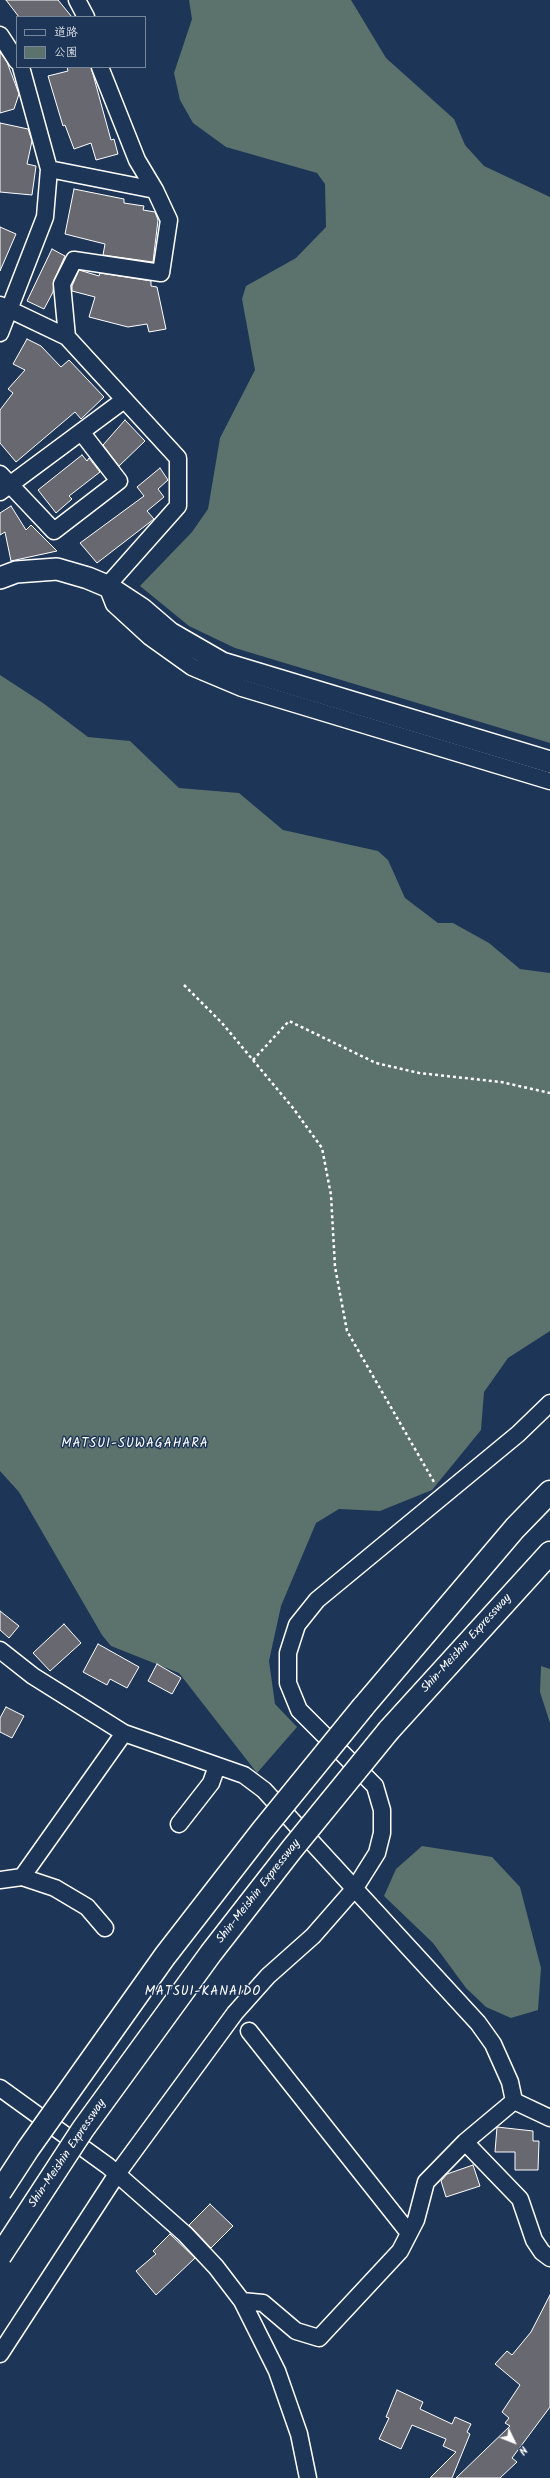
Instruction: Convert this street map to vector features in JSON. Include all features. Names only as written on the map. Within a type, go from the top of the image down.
[{"type":"highway","points":[[0,2192],[28,2149],[165,1956],[262,1831],[363,1707],[516,1528],[550,1492]]},
{"type":"highway","name":"Shin-Meishin Expressway","points":[[0,2256],[83,2129],[211,1953],[292,1849],[389,1730],[550,1553]]},
{"type":"street","points":[[77,0],[85,16]]},
{"type":"street","points":[[0,35],[16,59]]},
{"type":"street","points":[[0,333],[5,307],[45,217],[49,169],[21,68]]},
{"type":"street","points":[[67,337],[62,284],[74,260],[161,273],[169,220],[155,190],[137,160],[100,68]]},
{"type":"street","points":[[49,169],[155,190]]},
{"type":"street","points":[[5,307],[67,337],[178,458],[178,506],[107,586]]},
{"type":"street","points":[[82,433],[118,482],[54,531],[3,483],[82,433],[124,400]]},
{"type":"street","points":[[0,578],[16,572],[57,569],[88,578],[107,586],[142,610],[170,633],[222,663],[550,762]]},
{"type":"street","points":[[107,586],[114,604],[150,637],[192,667],[242,688],[550,781]]},
{"type":"street","points":[[0,2354],[117,2174],[235,2013],[268,1976],[313,1936],[356,1888],[377,1853],[382,1833],[382,1810],[375,1786],[299,1710],[288,1683],[288,1653],[297,1625],[317,1600],[518,1434],[550,1404]]},
{"type":"street","points":[[0,1650],[34,1676],[124,1733],[244,1775],[264,1790],[356,1888],[478,2023],[493,2044],[510,2082],[514,2102]]},
{"type":"street","points":[[22,1877],[124,1733]]},
{"type":"street","points":[[179,1824],[211,1783],[217,1766]]},
{"type":"street","points":[[0,1880],[22,1877],[55,1888],[87,1907],[105,1928]]},
{"type":"street","points":[[249,2031],[409,2233]]},
{"type":"street","points":[[0,2088],[117,2174],[185,2234],[216,2267],[242,2300],[277,2371],[298,2434],[308,2478]]},
{"type":"street","points":[[514,2102],[550,2118]]},
{"type":"street","points":[[242,2300],[263,2303],[296,2331],[319,2338],[400,2251],[416,2220],[426,2182],[465,2142],[514,2102]]},
{"type":"street","points":[[465,2142],[520,2199],[534,2240],[542,2252],[550,2258]]},
{"type":"path","points":[[184,985],[222,1023],[293,1108],[322,1148],[331,1195],[335,1267],[347,1331],[428,1475],[444,1496]]},
{"type":"path","points":[[253,1060],[289,1020],[376,1063],[419,1073],[501,1082],[550,1093]]},
{"type":"green space","points":[[189,0],[351,0],[386,58],[454,119],[465,145],[484,166],[550,197],[550,743],[235,648],[189,626],[140,586],[192,532],[208,509],[220,438],[255,370],[242,299],[246,286],[296,258],[326,227],[325,184],[317,173],[226,147],[193,123],[180,100],[174,73],[192,19]]},
{"type":"green space","points":[[0,675],[43,703],[88,737],[130,741],[179,788],[239,793],[283,830],[378,851],[388,860],[405,898],[438,923],[453,923],[489,943],[520,969],[550,973],[550,1331],[508,1358],[484,1392],[481,1430],[432,1490],[380,1511],[339,1509],[316,1523],[281,1606],[269,1661],[275,1704],[297,1727],[257,1773],[179,1673],[111,1646],[102,1635],[19,1492],[0,1471]]},
{"type":"green space","points":[[541,1666],[550,1669],[550,1723],[540,1692]]},
{"type":"green space","points":[[422,1846],[492,1857],[520,1887],[541,1968],[538,2010],[511,2018],[486,2007],[466,1988],[433,1943],[384,1896],[396,1869]]},
{"type":"building","points":[[6,0],[58,0],[71,16],[18,16]]},
{"type":"building","points":[[0,52],[7,62],[19,94],[14,109],[0,113]]},
{"type":"building","points":[[67,68],[91,68],[111,140],[114,139],[118,154],[96,160],[91,143],[74,149],[65,125],[63,126],[48,76],[68,71]]},
{"type":"building","points":[[0,123],[28,129],[32,141],[27,164],[36,166],[32,195],[0,192]]},
{"type":"building","points":[[74,189],[124,199],[124,203],[144,206],[143,210],[155,212],[158,220],[153,262],[103,255],[105,244],[65,234]]},
{"type":"building","points":[[0,227],[16,234],[0,271]]},
{"type":"building","points":[[52,249],[65,256],[54,280],[53,292],[44,309],[27,301]]},
{"type":"building","points":[[79,270],[99,276],[100,273],[151,281],[151,286],[157,287],[166,329],[149,332],[147,324],[128,327],[89,317],[95,297],[72,291],[72,286]]},
{"type":"building","points":[[27,339],[41,346],[61,367],[69,360],[104,397],[81,419],[75,412],[16,462],[0,443],[0,410],[13,393],[8,389],[25,370],[13,364]]},
{"type":"building","points":[[125,420],[145,441],[119,466],[103,445]]},
{"type":"building","points":[[82,455],[87,461],[89,458],[100,472],[69,496],[72,499],[56,513],[38,490]]},
{"type":"building","points":[[160,468],[168,480],[158,489],[164,497],[147,511],[154,519],[97,563],[80,543],[144,496],[137,487]]},
{"type":"building","points":[[11,506],[26,530],[31,525],[57,551],[11,561],[5,532],[0,535],[0,513]]},
{"type":"building","points":[[0,1611],[19,1626],[9,1638],[0,1630]]},
{"type":"building","points":[[64,1624],[81,1643],[50,1671],[33,1653]]},
{"type":"building","points":[[98,1644],[139,1667],[127,1688],[110,1679],[107,1685],[83,1672]]},
{"type":"building","points":[[157,1664],[181,1678],[172,1694],[148,1681]]},
{"type":"building","points":[[6,1707],[24,1716],[12,1738],[0,1732],[0,1718]]},
{"type":"building","points":[[497,2127],[533,2131],[533,2141],[539,2141],[538,2170],[515,2170],[515,2152],[495,2152]]},
{"type":"building","points":[[473,2165],[480,2186],[446,2197],[441,2181],[447,2174]]},
{"type":"building","points":[[210,2204],[233,2226],[211,2248],[189,2225]]},
{"type":"building","points":[[170,2234],[195,2258],[156,2295],[136,2271],[156,2254],[153,2251]]},
{"type":"building","points":[[550,2295],[550,2407],[512,2458],[517,2462],[500,2478],[456,2478],[510,2426],[505,2423],[509,2418],[502,2412],[520,2385],[495,2364],[507,2351],[512,2355],[531,2332]]},
{"type":"building","points":[[397,2390],[423,2402],[420,2409],[452,2424],[455,2417],[471,2424],[467,2432],[470,2434],[452,2478],[430,2478],[456,2452],[443,2446],[446,2439],[412,2425],[401,2449],[379,2439],[389,2418],[386,2417]]},
{"type":"district","name":"MATSUI-SUWAGAHARA","points":[[135,1445]]},
{"type":"district","name":"MATSUI-KANAIDO","points":[[203,1993]]}]
